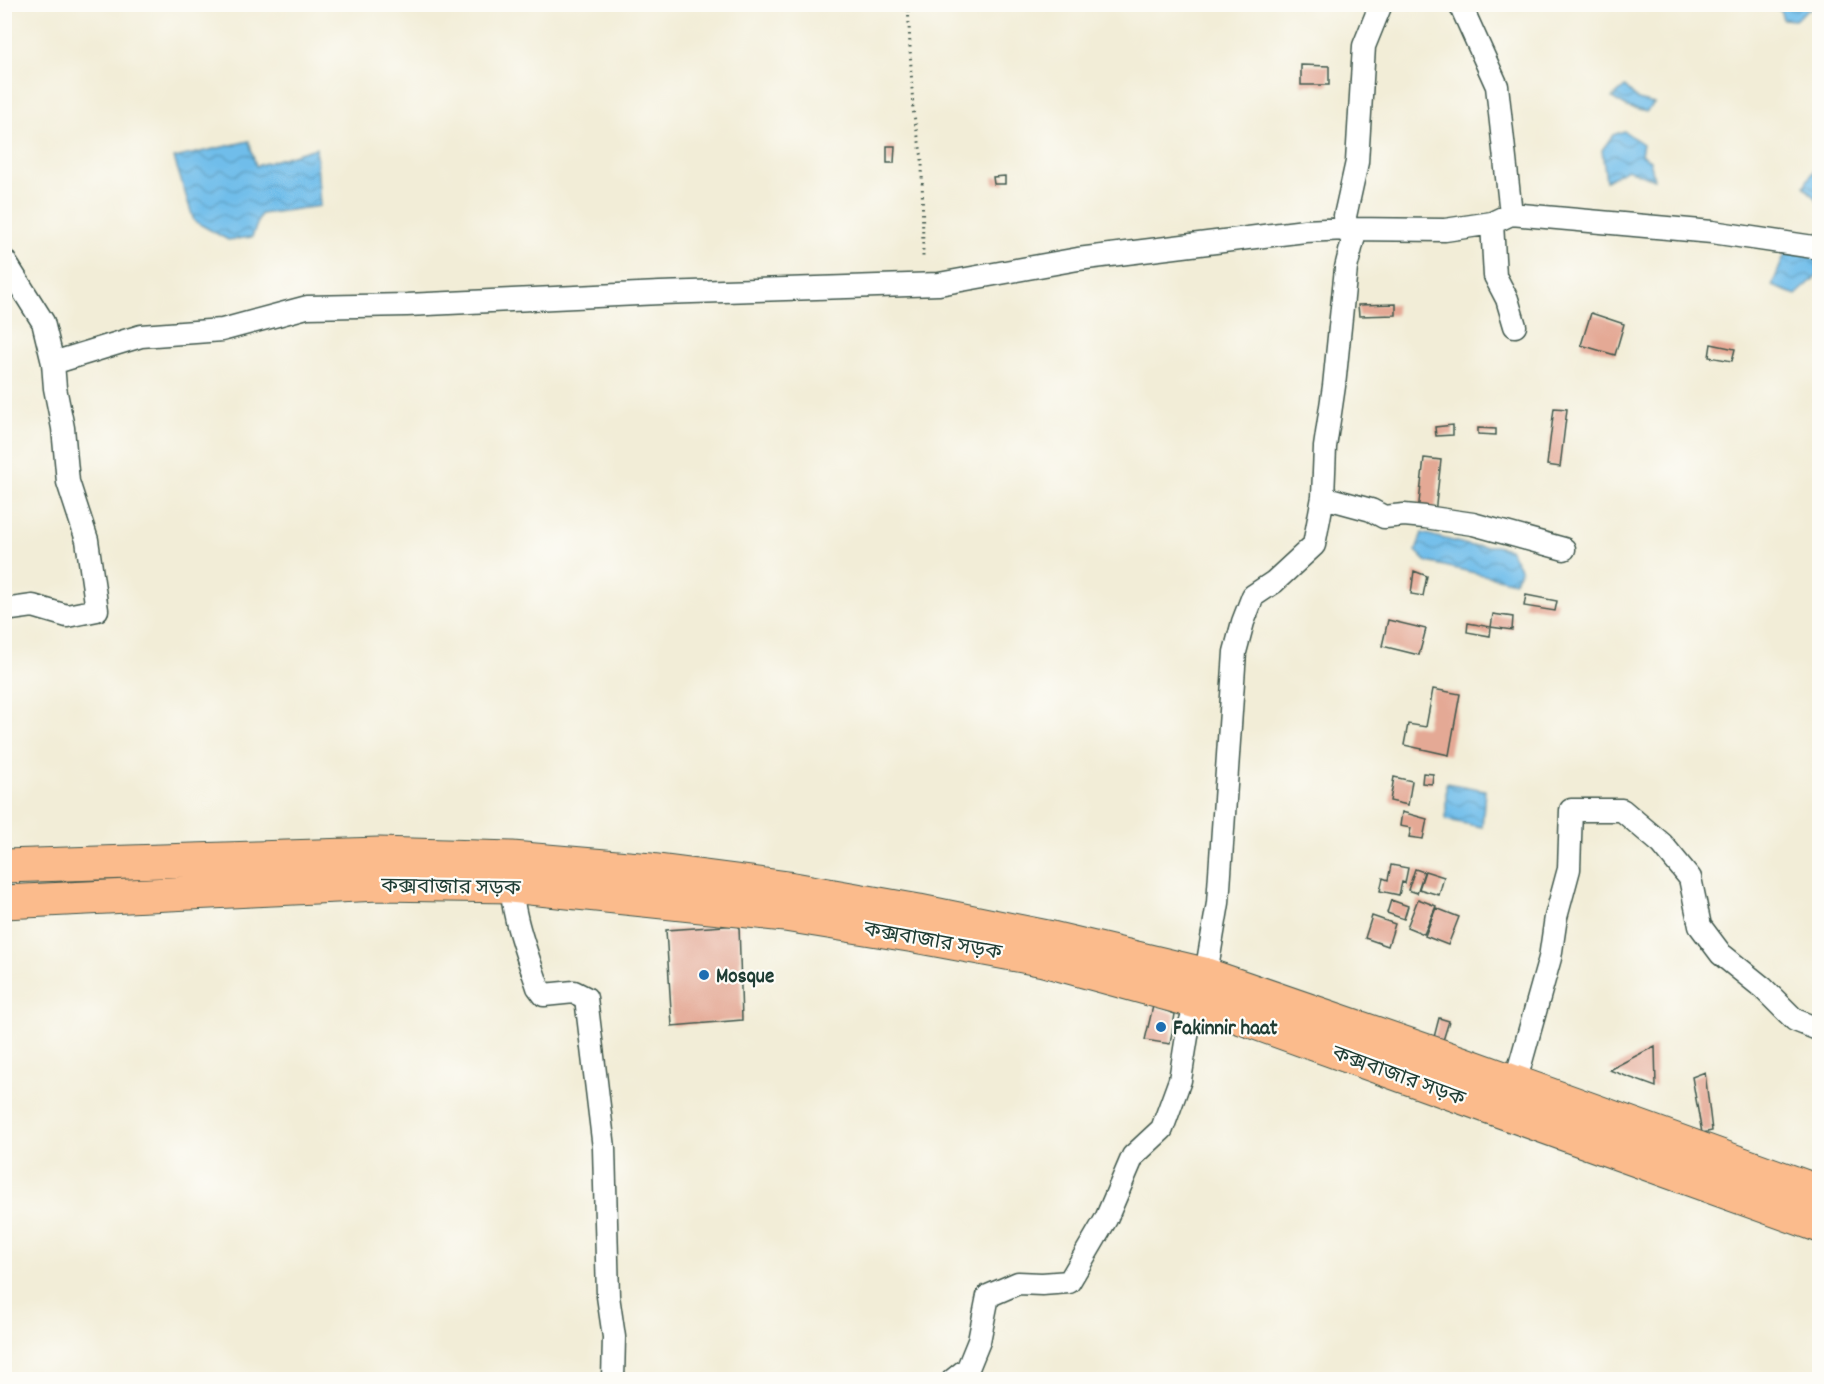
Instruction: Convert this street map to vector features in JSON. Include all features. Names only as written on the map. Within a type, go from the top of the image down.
[{"type":"highway","name":"কক্সবাজার সড়ক","points":[[4,866],[379,854],[512,872]]},
{"type":"highway","name":"কক্সবাজার সড়ক","points":[[4,902],[379,885],[512,872],[651,870],[788,888],[919,911],[1052,938],[1201,988],[1820,1226]]},
{"type":"highway","name":"কক্সবাজার সড়ক","points":[[1201,988],[1462,1063],[1820,1192]]},
{"type":"street","points":[[953,1380],[968,1368],[980,1341],[988,1296],[1018,1283],[1069,1282],[1106,1219],[1133,1156],[1162,1129],[1180,1080],[1188,1030],[1208,962],[1218,903],[1235,652],[1253,596],[1274,582],[1314,545],[1323,497],[1325,447],[1334,386],[1346,268],[1353,240],[1346,229],[1345,216],[1357,162],[1364,46],[1381,4]]},
{"type":"street","points":[[1460,4],[1497,86],[1502,218],[1495,276],[1507,299],[1515,326]]},
{"type":"street","points":[[52,363],[141,336],[222,330],[307,307],[939,284],[1078,259],[1305,231],[1445,230],[1502,218],[1712,232],[1820,248]]},
{"type":"street","points":[[4,260],[43,322],[63,428],[68,482],[87,540],[98,610],[67,616],[33,606],[4,610]]},
{"type":"street","points":[[1323,497],[1371,510],[1384,517],[1404,515],[1473,524],[1564,549]]},
{"type":"street","points":[[1515,1083],[1550,958],[1556,917],[1569,869],[1570,810],[1622,810],[1662,844],[1690,878],[1700,926],[1722,954],[1763,988],[1795,1020],[1820,1030]]},
{"type":"street","points":[[512,872],[524,945],[538,987],[544,995],[574,992],[586,998],[604,1148],[608,1296],[614,1337],[613,1380]]},
{"type":"path","points":[[908,4],[913,110],[922,158],[923,256]]},
{"type":"water","points":[[1767,5],[1819,5],[1819,9],[1808,9],[1795,20],[1783,19],[1780,10]]},
{"type":"water","points":[[1625,87],[1638,100],[1654,104],[1646,112],[1627,107],[1612,98]]},
{"type":"water","points":[[1624,131],[1643,144],[1641,154],[1650,160],[1654,179],[1627,169],[1606,181],[1602,150],[1613,135]]},
{"type":"water","points":[[249,141],[256,166],[316,148],[320,206],[261,214],[252,237],[228,240],[194,221],[174,158]]},
{"type":"water","points":[[1819,162],[1819,203],[1804,186]]},
{"type":"water","points":[[1787,249],[1819,256],[1819,274],[1796,295],[1772,286]]},
{"type":"water","points":[[1422,533],[1472,546],[1495,546],[1509,549],[1521,570],[1514,582],[1427,562],[1416,551]]},
{"type":"water","points":[[1446,783],[1485,790],[1482,827],[1446,820]]},
{"type":"building","points":[[1301,65],[1329,66],[1329,85],[1301,85]]},
{"type":"building","points":[[887,146],[895,146],[894,163],[887,163]]},
{"type":"building","points":[[1005,176],[1005,184],[994,184],[993,177]]},
{"type":"building","points":[[1396,304],[1396,315],[1359,316],[1358,305]]},
{"type":"building","points":[[1591,313],[1624,324],[1615,355],[1581,345]]},
{"type":"building","points":[[1711,344],[1735,349],[1732,361],[1709,357]]},
{"type":"building","points":[[1554,408],[1567,409],[1560,467],[1547,465]]},
{"type":"building","points":[[1453,425],[1453,435],[1436,436],[1435,427]]},
{"type":"building","points":[[1478,428],[1496,429],[1496,435],[1478,434]]},
{"type":"building","points":[[1424,458],[1441,460],[1435,513],[1418,512]]},
{"type":"building","points":[[1414,571],[1427,576],[1423,596],[1411,594]]},
{"type":"building","points":[[1526,595],[1557,601],[1555,611],[1524,606]]},
{"type":"building","points":[[1493,614],[1513,617],[1512,630],[1491,627]]},
{"type":"building","points":[[1388,620],[1426,629],[1419,655],[1382,646]]},
{"type":"building","points":[[1468,623],[1491,627],[1490,636],[1467,632]]},
{"type":"building","points":[[1433,689],[1460,694],[1449,755],[1404,745],[1408,724],[1426,727]]},
{"type":"building","points":[[1423,773],[1433,774],[1432,784],[1422,783]]},
{"type":"building","points":[[1394,777],[1412,781],[1408,805],[1390,801]]},
{"type":"building","points":[[1402,812],[1427,819],[1423,839],[1409,837],[1411,828],[1400,826]]},
{"type":"building","points":[[1391,865],[1408,868],[1405,883],[1402,882],[1399,895],[1380,891],[1383,878],[1388,880]]},
{"type":"building","points":[[1415,869],[1424,872],[1417,893],[1408,890]]},
{"type":"building","points":[[1425,871],[1444,877],[1439,895],[1419,889]]},
{"type":"building","points":[[1418,899],[1436,906],[1424,934],[1407,927]]},
{"type":"building","points":[[1391,900],[1408,906],[1404,919],[1387,913]]},
{"type":"building","points":[[1436,908],[1459,917],[1448,945],[1425,936]]},
{"type":"building","points":[[1372,916],[1395,924],[1388,946],[1365,938]]},
{"type":"building","name":"Mosque","points":[[739,925],[742,1020],[672,1026],[666,930]]},
{"type":"building","name":"Fakinnir haat","points":[[1153,1006],[1175,1014],[1170,1044],[1145,1040]]},
{"type":"building","points":[[1439,1018],[1449,1021],[1441,1047],[1432,1045]]},
{"type":"building","points":[[1655,1046],[1656,1087],[1609,1070]]},
{"type":"building","points":[[1705,1072],[1712,1131],[1702,1133],[1692,1077]]},
{"type":"place","name":"Mosque","points":[[704,975]]},
{"type":"place","name":"Fakinnir haat","points":[[1161,1027]]}]
